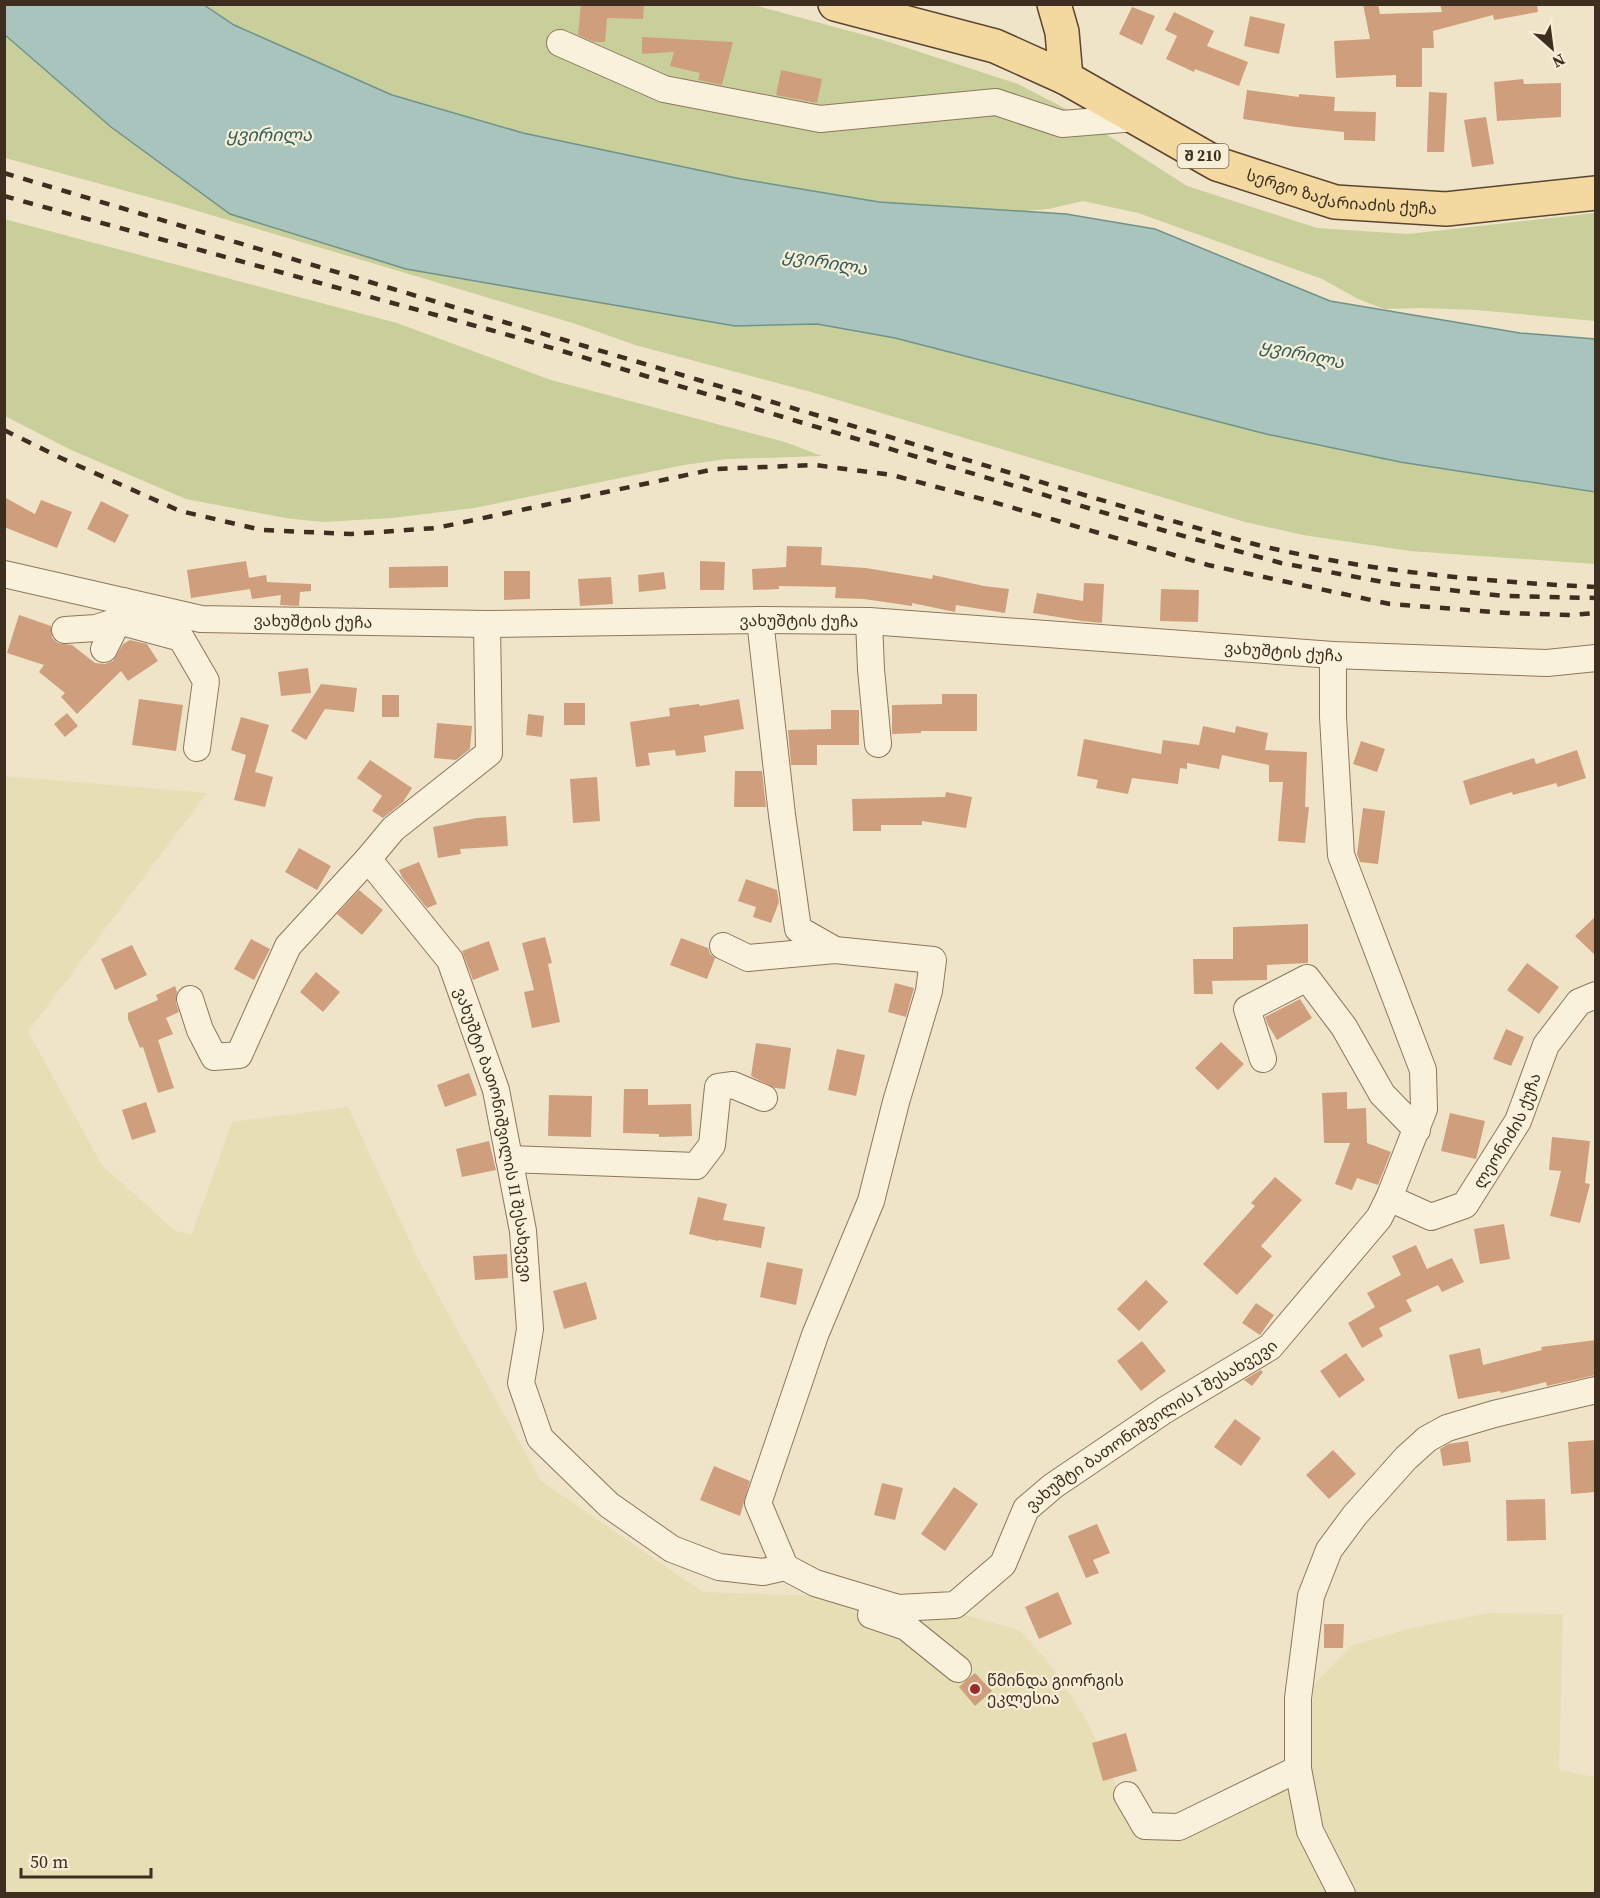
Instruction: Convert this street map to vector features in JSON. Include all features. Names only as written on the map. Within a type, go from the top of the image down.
[{"type":"main road","name":"სერგო ზაქარიაძის ქუჩა","points":[[835,4],[994,46],[1066,78],[1217,164],[1335,202],[1446,209],[1596,193]]},
{"type":"main road","points":[[1054,4],[1062,32],[1066,78]]},
{"type":"street","points":[[560,43],[664,88],[820,119],[996,102],[1062,124],[1136,118]]},
{"type":"street","name":"ვახუშტის ქუჩა","points":[[4,574],[121,611],[201,619],[487,624],[760,620],[869,621],[1332,655],[1547,663],[1596,658]]},
{"type":"street","points":[[65,630],[96,628],[121,611]]},
{"type":"street","points":[[104,649],[121,611]]},
{"type":"street","points":[[121,611],[181,638],[206,681],[197,748]]},
{"type":"street","points":[[760,620],[782,815],[798,929],[835,950]]},
{"type":"street","points":[[869,621],[878,744]]},
{"type":"street","points":[[190,999],[200,1030],[214,1057],[239,1055],[288,946],[368,860],[393,829],[489,753],[487,624]]},
{"type":"street","name":"ვახუშტი ბათონიშვილის I შესახვევი","points":[[785,1567],[815,1583],[898,1608],[955,1605],[1003,1564],[1026,1509],[1053,1486],[1165,1410],[1270,1347],[1379,1218],[1424,1109],[1423,1070],[1341,855],[1332,655]]},
{"type":"street","name":"ვახუშტი ბათონიშვილის II შესახვევი","points":[[368,860],[450,960],[496,1090],[523,1231],[530,1329],[521,1383],[540,1438],[609,1505],[672,1549],[719,1567],[763,1572],[785,1567]]},
{"type":"street","points":[[723,946],[748,958],[835,950],[933,960],[929,992],[896,1102],[871,1201],[815,1335],[758,1503],[785,1567]]},
{"type":"street","points":[[1263,1059],[1247,1009],[1306,978],[1344,1027],[1382,1094],[1417,1130]]},
{"type":"street","name":"ლეონიძის ქუჩა","points":[[1389,1198],[1431,1217],[1465,1205],[1518,1121],[1546,1045],[1579,1002],[1596,995]]},
{"type":"street","points":[[509,1159],[696,1166],[712,1145],[718,1088],[733,1085],[764,1098]]},
{"type":"street","points":[[1342,1893],[1310,1831],[1298,1769],[1298,1698],[1311,1596],[1329,1550],[1355,1515],[1406,1458],[1427,1439],[1448,1428],[1494,1414],[1596,1390]]},
{"type":"street","points":[[855,1595],[853,1609],[906,1627],[958,1669]]},
{"type":"street","points":[[1126,1795],[1145,1826],[1179,1827],[1298,1769]]},
{"type":"shaded area","points":[[4,776],[207,793],[28,1032],[102,1165],[175,1231],[192,1234],[232,1122],[348,1107],[418,1259],[541,1481],[703,1592],[885,1598],[934,1606],[1019,1630],[1047,1660],[1085,1717],[1140,1838],[1245,1786],[1311,1749],[1313,1685],[1351,1646],[1411,1628],[1489,1613],[1563,1614],[1559,1770],[1595,1777],[1595,1893],[5,1893]]},
{"type":"green space","points":[[207,5],[754,5],[883,40],[1018,84],[1070,111],[1187,186],[1317,228],[1408,234],[1595,213],[1595,321],[1476,310],[1384,309],[1358,299],[1322,279],[1138,213],[1083,201],[1048,209],[1003,213],[910,204],[736,196],[620,200],[230,31]]},
{"type":"green space","points":[[4,35],[111,127],[230,214],[406,269],[735,326],[817,324],[895,338],[1266,434],[1400,462],[1595,492],[1595,564],[1410,551],[1303,535],[1245,522],[811,392],[635,345],[576,324],[174,204],[5,158]]},
{"type":"green space","points":[[4,219],[397,323],[551,380],[785,442],[822,456],[727,459],[684,465],[474,508],[392,518],[322,522],[285,518],[186,499],[71,450],[5,416]]},
{"type":"water","name":"ყვირილა","points":[[5,4],[204,5],[234,25],[392,95],[523,133],[741,179],[879,202],[1066,214],[1155,229],[1330,301],[1520,333],[1595,339],[1595,492],[1400,462],[1266,434],[895,338],[817,324],[735,326],[406,269],[230,214],[111,127],[5,35]]},
{"type":"building","points":[[581,4],[644,4],[643,19],[607,18],[605,42],[594,42],[578,35]]},
{"type":"building","points":[[1363,4],[1378,4],[1380,14],[1442,12],[1440,4],[1537,4],[1538,12],[1494,20],[1493,15],[1433,31],[1434,48],[1422,48],[1422,87],[1396,87],[1396,75],[1336,78],[1334,41],[1370,39]]},
{"type":"building","points":[[1132,7],[1155,16],[1142,45],[1119,34]]},
{"type":"building","points":[[1174,12],[1214,31],[1207,46],[1248,62],[1239,86],[1195,69],[1194,72],[1166,59],[1177,36],[1165,30]]},
{"type":"building","points":[[1250,16],[1285,24],[1279,54],[1244,46]]},
{"type":"building","points":[[642,37],[733,42],[722,85],[698,80],[700,73],[670,66],[674,52],[642,54]]},
{"type":"building","points":[[781,70],[822,79],[817,103],[776,95]]},
{"type":"building","points":[[1523,79],[1524,84],[1561,83],[1561,117],[1497,121],[1494,82]]},
{"type":"building","points":[[1247,90],[1299,97],[1299,94],[1335,97],[1334,111],[1376,112],[1375,141],[1344,140],[1344,132],[1243,119]]},
{"type":"building","points":[[1429,92],[1447,93],[1444,152],[1427,152]]},
{"type":"building","points":[[1486,117],[1494,164],[1472,167],[1464,120]]},
{"type":"building","points":[[4,497],[35,514],[41,500],[72,512],[57,548],[4,527]]},
{"type":"building","points":[[101,501],[129,515],[115,543],[87,529]]},
{"type":"building","points":[[787,546],[822,547],[821,565],[866,568],[932,579],[933,575],[1009,589],[1005,613],[956,605],[955,612],[912,603],[912,606],[864,599],[835,598],[836,587],[779,586],[779,589],[753,590],[752,569],[786,567]]},
{"type":"building","points":[[246,561],[249,578],[266,575],[267,582],[311,584],[311,591],[300,592],[299,606],[280,605],[281,595],[252,599],[250,589],[191,598],[187,570]]},
{"type":"building","points":[[700,561],[725,562],[724,590],[700,590]]},
{"type":"building","points":[[448,566],[448,587],[389,588],[389,567]]},
{"type":"building","points":[[504,571],[530,571],[530,599],[504,600]]},
{"type":"building","points":[[664,572],[666,589],[639,592],[638,575]]},
{"type":"building","points":[[611,577],[613,604],[580,606],[578,579]]},
{"type":"building","points":[[1084,583],[1104,584],[1102,623],[1033,613],[1037,593],[1083,601]]},
{"type":"building","points":[[1161,589],[1199,590],[1198,622],[1160,621]]},
{"type":"building","points":[[19,615],[51,626],[52,638],[58,643],[72,645],[95,663],[105,664],[113,661],[123,644],[130,640],[147,644],[158,661],[128,681],[121,671],[77,714],[61,697],[65,693],[39,672],[44,665],[7,653]]},
{"type":"building","points":[[308,668],[311,693],[281,696],[278,672]]},
{"type":"building","points":[[321,684],[357,688],[354,712],[325,709],[306,740],[291,731]]},
{"type":"building","points":[[942,694],[977,694],[977,731],[921,731],[921,733],[892,734],[892,705],[942,704]]},
{"type":"building","points":[[382,695],[399,695],[399,717],[382,717]]},
{"type":"building","points":[[139,699],[183,705],[176,751],[132,745]]},
{"type":"building","points":[[739,699],[744,729],[704,736],[706,752],[676,756],[675,750],[648,753],[650,765],[636,767],[630,722],[670,716],[669,708],[699,704],[700,706]]},
{"type":"building","points":[[564,703],[585,703],[585,725],[564,725]]},
{"type":"building","points":[[831,710],[859,710],[859,745],[817,745],[817,765],[791,765],[788,730],[831,729]]},
{"type":"building","points":[[67,713],[78,726],[65,737],[54,724]]},
{"type":"building","points":[[528,714],[544,716],[542,737],[526,735]]},
{"type":"building","points":[[241,717],[269,725],[255,772],[273,777],[265,807],[234,800],[246,755],[231,750]]},
{"type":"building","points":[[437,723],[472,726],[470,749],[456,760],[434,758]]},
{"type":"building","points":[[1203,726],[1235,733],[1236,726],[1268,733],[1265,750],[1307,752],[1305,807],[1309,807],[1305,843],[1278,841],[1283,782],[1269,782],[1269,765],[1222,755],[1219,769],[1187,763],[1187,769],[1180,768],[1178,784],[1132,778],[1128,794],[1096,788],[1098,780],[1077,776],[1084,739],[1161,754],[1163,740],[1199,745]]},
{"type":"building","points":[[1361,741],[1385,749],[1377,772],[1353,764]]},
{"type":"building","points":[[1577,750],[1586,778],[1558,787],[1556,783],[1513,795],[1512,792],[1470,805],[1463,781],[1534,758],[1536,764]]},
{"type":"building","points":[[370,760],[412,788],[403,802],[383,818],[372,811],[382,796],[357,778]]},
{"type":"building","points":[[735,771],[762,771],[766,807],[734,807]]},
{"type":"building","points":[[597,777],[600,821],[573,823],[570,779]]},
{"type":"building","points":[[946,792],[972,797],[966,828],[922,821],[922,825],[881,825],[881,831],[853,831],[852,799],[945,797]]},
{"type":"building","points":[[1363,808],[1385,811],[1378,864],[1360,862],[1357,854]]},
{"type":"building","points":[[506,816],[508,846],[460,849],[461,854],[438,858],[433,827],[477,818]]},
{"type":"building","points":[[299,848],[331,866],[317,890],[285,872]]},
{"type":"building","points":[[419,862],[437,904],[427,908],[399,870]]},
{"type":"building","points":[[746,879],[777,890],[779,902],[771,923],[753,917],[756,907],[738,901]]},
{"type":"building","points":[[359,890],[383,910],[362,935],[337,914]]},
{"type":"building","points":[[1596,916],[1596,956],[1575,936]]},
{"type":"building","points":[[1308,924],[1308,963],[1267,965],[1267,980],[1212,981],[1213,994],[1194,994],[1193,959],[1233,959],[1233,927]]},
{"type":"building","points":[[545,937],[552,963],[548,964],[560,1022],[532,1028],[524,992],[534,990],[522,943]]},
{"type":"building","points":[[681,938],[708,948],[710,954],[715,958],[707,979],[670,965]]},
{"type":"building","points":[[251,939],[270,949],[254,980],[234,969]]},
{"type":"building","points":[[489,941],[499,970],[473,980],[462,951]]},
{"type":"building","points":[[132,945],[147,975],[115,990],[101,959]]},
{"type":"building","points":[[1527,963],[1559,987],[1539,1014],[1507,990]]},
{"type":"building","points":[[316,972],[340,992],[323,1012],[300,992]]},
{"type":"building","points":[[895,983],[914,988],[906,1017],[888,1012]]},
{"type":"building","points":[[175,986],[179,1012],[166,1018],[173,1034],[158,1040],[174,1088],[158,1093],[143,1047],[140,1048],[128,1019],[128,1013],[158,1000],[156,995]]},
{"type":"building","points":[[1300,999],[1312,1018],[1277,1040],[1265,1017]]},
{"type":"building","points":[[1506,1029],[1524,1037],[1511,1066],[1493,1059]]},
{"type":"building","points":[[1221,1042],[1244,1064],[1218,1090],[1195,1068]]},
{"type":"building","points":[[756,1043],[791,1048],[785,1089],[775,1088],[751,1076]]},
{"type":"building","points":[[837,1049],[865,1055],[856,1096],[828,1090]]},
{"type":"building","points":[[469,1073],[477,1095],[445,1107],[437,1085]]},
{"type":"building","points":[[624,1089],[648,1089],[648,1105],[691,1104],[692,1136],[659,1137],[659,1134],[623,1133]]},
{"type":"building","points":[[1347,1092],[1347,1109],[1366,1108],[1367,1143],[1391,1152],[1378,1185],[1357,1178],[1352,1190],[1335,1184],[1350,1143],[1324,1143],[1322,1093]]},
{"type":"building","points":[[549,1095],[592,1096],[591,1137],[548,1136]]},
{"type":"building","points":[[146,1102],[156,1132],[132,1140],[122,1110]]},
{"type":"building","points":[[1450,1113],[1485,1121],[1476,1159],[1441,1151]]},
{"type":"building","points":[[1552,1137],[1590,1141],[1585,1183],[1590,1184],[1580,1223],[1550,1216],[1561,1171],[1549,1170]]},
{"type":"building","points":[[489,1141],[496,1170],[462,1177],[456,1149]]},
{"type":"building","points":[[1275,1177],[1302,1200],[1261,1246],[1272,1256],[1237,1295],[1203,1264],[1255,1206],[1251,1203]]},
{"type":"building","points":[[698,1197],[727,1204],[723,1220],[765,1227],[761,1248],[689,1234]]},
{"type":"building","points":[[1504,1224],[1510,1259],[1480,1264],[1474,1229]]},
{"type":"building","points":[[1416,1245],[1427,1269],[1452,1258],[1464,1282],[1442,1292],[1438,1285],[1406,1300],[1412,1311],[1379,1328],[1383,1336],[1362,1348],[1348,1323],[1375,1307],[1367,1293],[1401,1275],[1392,1256]]},
{"type":"building","points":[[507,1254],[508,1278],[475,1280],[473,1256]]},
{"type":"building","points":[[767,1262],[803,1269],[796,1305],[760,1297]]},
{"type":"building","points":[[1146,1280],[1168,1302],[1139,1331],[1117,1309]]},
{"type":"building","points":[[586,1282],[597,1319],[564,1329],[553,1291]]},
{"type":"building","points":[[1256,1303],[1274,1315],[1260,1335],[1242,1323]]},
{"type":"building","points":[[1596,1340],[1596,1375],[1547,1386],[1546,1382],[1501,1393],[1500,1391],[1458,1399],[1449,1355],[1480,1348],[1483,1365],[1542,1350],[1541,1347]]},
{"type":"building","points":[[1142,1341],[1166,1371],[1141,1391],[1117,1361]]},
{"type":"building","points":[[1346,1353],[1365,1380],[1339,1398],[1320,1371]]},
{"type":"building","points":[[1261,1370],[1263,1372],[1252,1386],[1244,1380]]},
{"type":"building","points":[[1235,1419],[1261,1438],[1241,1466],[1214,1447]]},
{"type":"building","points":[[1596,1440],[1596,1492],[1571,1494],[1568,1442]]},
{"type":"building","points":[[1468,1441],[1471,1462],[1443,1466],[1440,1449],[1448,1444]]},
{"type":"building","points":[[1333,1450],[1356,1474],[1329,1499],[1306,1475]]},
{"type":"building","points":[[714,1466],[750,1481],[740,1516],[700,1500]]},
{"type":"building","points":[[882,1483],[903,1488],[895,1520],[874,1515]]},
{"type":"building","points":[[954,1487],[978,1504],[945,1551],[921,1534]]},
{"type":"building","points":[[1545,1499],[1546,1540],[1507,1541],[1506,1500]]},
{"type":"building","points":[[1097,1524],[1110,1553],[1093,1560],[1099,1573],[1086,1578],[1068,1536]]},
{"type":"building","points":[[1058,1592],[1072,1624],[1039,1639],[1025,1607]]},
{"type":"building","points":[[1324,1624],[1344,1624],[1343,1648],[1324,1648]]},
{"type":"building","name":"წმინდა გიორგის ეკლესია","points":[[975,1673],[992,1691],[975,1706],[959,1687]]},
{"type":"building","points":[[1126,1733],[1137,1771],[1103,1781],[1092,1743]]},
{"type":"railway","points":[[4,173],[1254,544],[1323,559],[1400,571],[1596,587]]},
{"type":"railway","points":[[4,196],[505,334],[1162,530],[1281,563],[1394,584],[1504,596],[1596,598]]},
{"type":"railway","points":[[4,430],[180,511],[262,530],[351,534],[436,528],[715,469],[815,465],[892,475],[1208,565],[1390,604],[1507,613],[1570,615],[1596,613]]},
{"type":"place","name":"წმინდა გიორგის ეკლესია","points":[[975,1689]]}]
